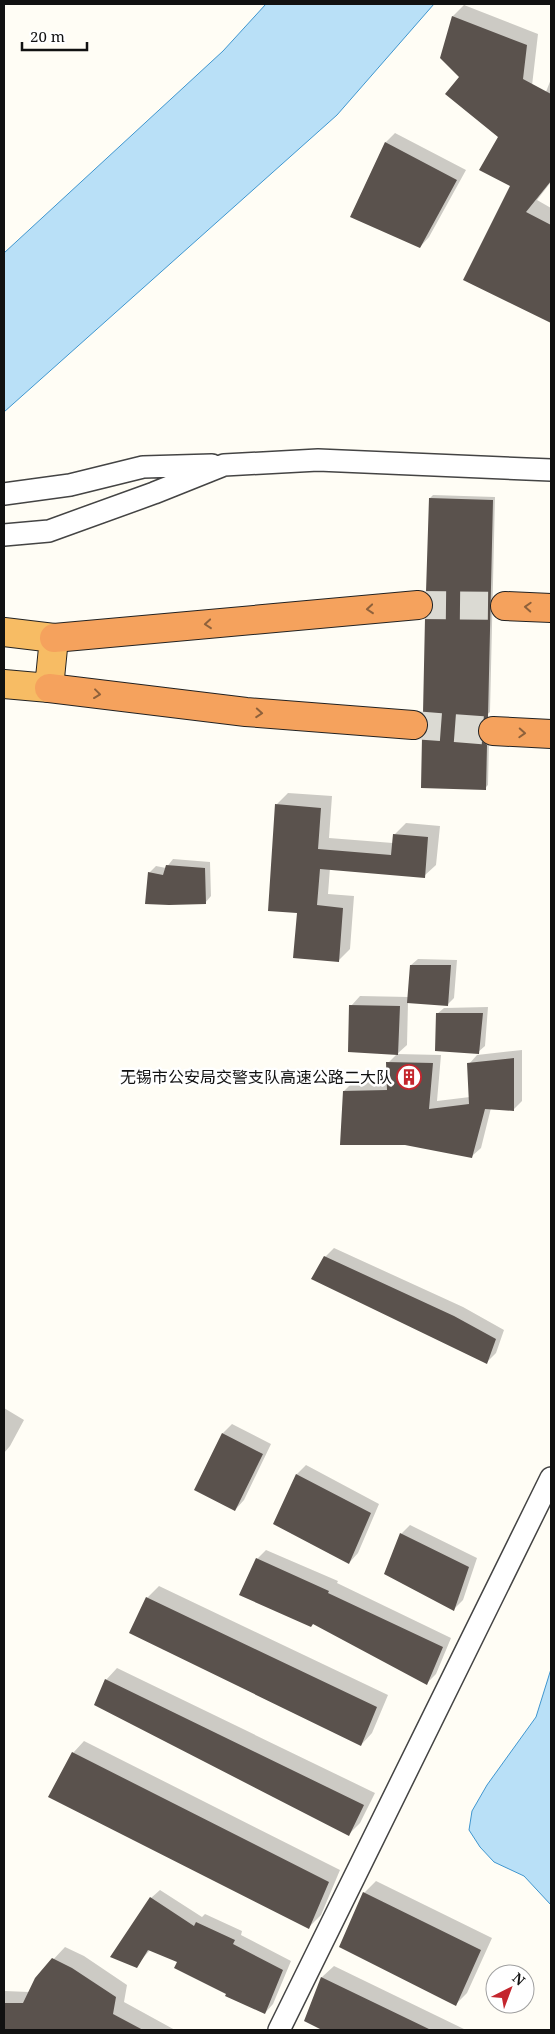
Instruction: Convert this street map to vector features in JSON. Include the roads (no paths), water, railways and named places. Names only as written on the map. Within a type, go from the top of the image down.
[{"type":"highway","points":[[4,632],[54,638],[418,605]]},
{"type":"highway","points":[[505,606],[551,608]]},
{"type":"highway","points":[[49,688],[54,638]]},
{"type":"highway","points":[[4,684],[246,712],[413,725]]},
{"type":"highway","points":[[493,731],[551,734]]},
{"type":"street","points":[[4,494],[70,485],[144,467],[318,460],[551,470]]},
{"type":"street","points":[[4,535],[49,531],[224,465]]},
{"type":"street","points":[[279,2030],[551,1478]]},
{"type":"water","points":[[266,4],[434,4],[337,115],[4,412],[4,253],[223,51]]},
{"type":"water","points":[[551,1669],[551,1905],[524,1876],[494,1862],[480,1847],[469,1830],[472,1811],[487,1785],[536,1717]]},
{"type":"tunnel","points":[[418,605],[505,606]]},
{"type":"tunnel","points":[[413,725],[493,731]]},
{"type":"place","name":"无锡市公安局交警支队高速公路二大队","points":[[409,1077]]}]
